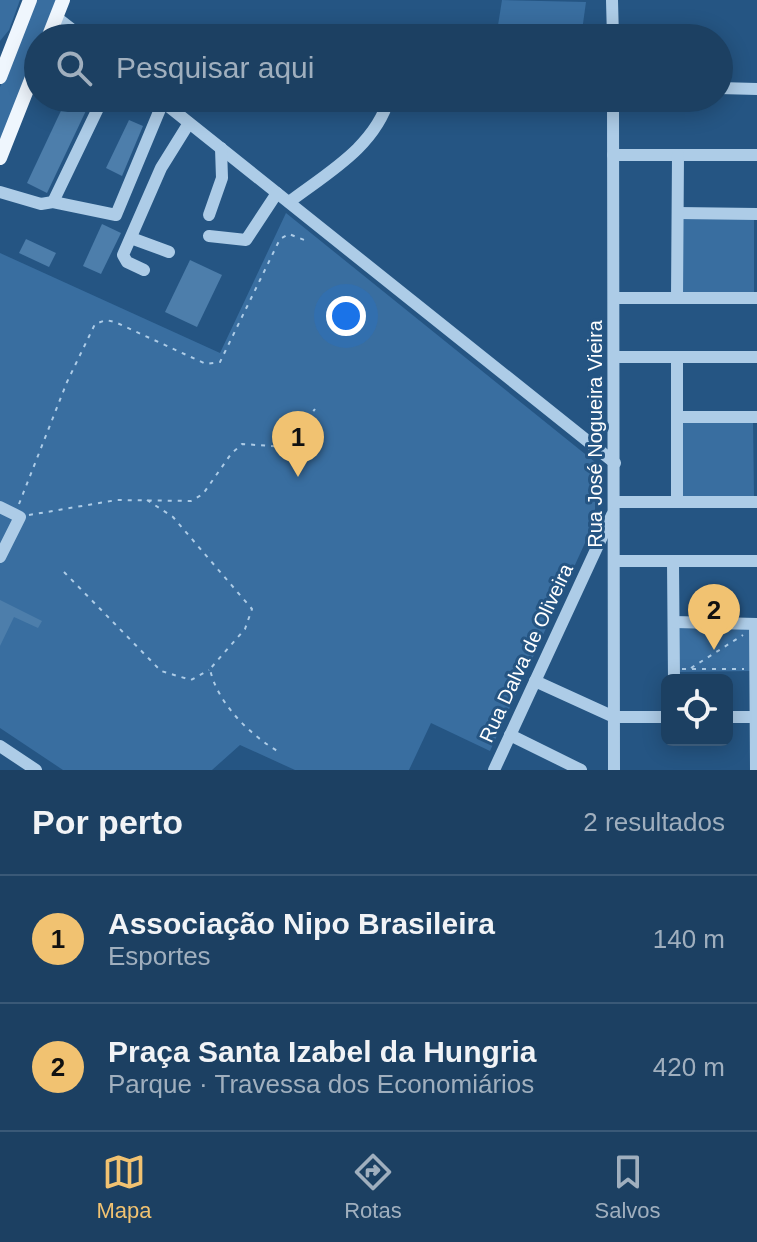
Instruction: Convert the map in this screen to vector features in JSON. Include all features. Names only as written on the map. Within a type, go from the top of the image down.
[{"type":"main road","points":[[0,77],[30,0]]},
{"type":"main road","points":[[53,24],[63,0]]},
{"type":"main road","points":[[0,158],[24,97]]},
{"type":"street","points":[[612,0],[613,24]]},
{"type":"street","points":[[56,17],[65,24]]},
{"type":"street","points":[[0,51],[14,42]]},
{"type":"street","points":[[733,88],[757,89]]},
{"type":"street","points":[[53,202],[96,112]]},
{"type":"street","points":[[0,192],[41,204],[53,202],[116,215],[156,112]]},
{"type":"street","points":[[176,112],[615,463]]},
{"type":"street","points":[[289,202],[368,139],[379,125],[384,112]]},
{"type":"street","name":"Rua José Nogueira Vieira","points":[[613,112],[614,770]]},
{"type":"street","points":[[144,270],[124,260],[161,168],[189,123]]},
{"type":"street","points":[[175,147],[187,154]]},
{"type":"street","points":[[209,215],[222,178],[221,148]]},
{"type":"street","points":[[613,155],[757,155]]},
{"type":"street","points":[[677,298],[678,155]]},
{"type":"street","points":[[209,236],[246,240],[277,193]]},
{"type":"street","points":[[678,213],[757,214]]},
{"type":"street","points":[[131,238],[169,252]]},
{"type":"street","points":[[614,298],[757,298]]},
{"type":"street","points":[[615,357],[757,357]]},
{"type":"street","points":[[677,357],[677,502]]},
{"type":"street","points":[[677,417],[757,417]]},
{"type":"street","points":[[615,506],[757,502]]},
{"type":"street","name":"Rua Dalva de Oliveira","points":[[494,770],[615,506]]},
{"type":"street","points":[[0,507],[20,517],[0,557]]},
{"type":"street","points":[[615,561],[757,561]]},
{"type":"street","points":[[673,563],[678,674]]},
{"type":"street","points":[[674,622],[750,629],[756,770]]},
{"type":"street","points":[[535,681],[614,717],[661,717]]},
{"type":"street","points":[[733,717],[756,717]]},
{"type":"street","points":[[510,735],[581,770]]},
{"type":"street","points":[[0,746],[36,770]]},
{"type":"path","points":[[307,241],[289,234],[280,239],[220,362],[206,364],[115,322],[106,320],[95,324],[87,333],[17,507],[20,517],[85,504],[146,499],[191,501],[203,494],[242,444],[286,447],[315,409]]},
{"type":"path","points":[[64,572],[161,671],[191,680],[210,669],[245,629],[252,609],[173,517],[146,499]]},
{"type":"path","points":[[678,674],[750,629]]},
{"type":"path","points":[[210,669],[212,679],[239,721],[253,737],[279,752]]},
{"type":"path","points":[[689,669],[748,669]]},
{"type":"shaded area","points":[[0,0],[20,0],[9,30],[0,41]]},
{"type":"shaded area","points":[[34,0],[58,0],[49,24],[25,24]]},
{"type":"shaded area","points":[[502,0],[586,2],[583,24],[498,24]]},
{"type":"shaded area","points":[[24,26],[24,85],[0,146],[0,87]]},
{"type":"shaded area","points":[[286,213],[595,462],[595,521],[490,751],[431,723],[409,770],[295,770],[240,745],[212,770],[63,770],[0,728],[0,253],[220,353]]},
{"type":"shaded area","points":[[682,218],[754,218],[754,293],[682,293]]},
{"type":"shaded area","points":[[682,422],[753,422],[754,497],[682,497]]},
{"type":"shaded area","points":[[678,628],[751,629],[751,671],[678,672]]},
{"type":"building","points":[[60,112],[85,112],[47,193],[27,183]]},
{"type":"building","points":[[129,120],[143,126],[122,176],[106,168]]},
{"type":"building","points":[[102,224],[121,233],[101,274],[83,266]]},
{"type":"building","points":[[26,239],[56,253],[49,267],[19,253]]},
{"type":"building","points":[[190,260],[222,275],[197,327],[165,312]]},
{"type":"building","points":[[0,600],[42,621],[38,628],[14,617],[0,646]]},
{"type":"place","name":"Associação Nipo Brasileira","points":[[298,477]]},
{"type":"place","name":"Praça Santa Izabel da Hungria","points":[[714,650]]}]
